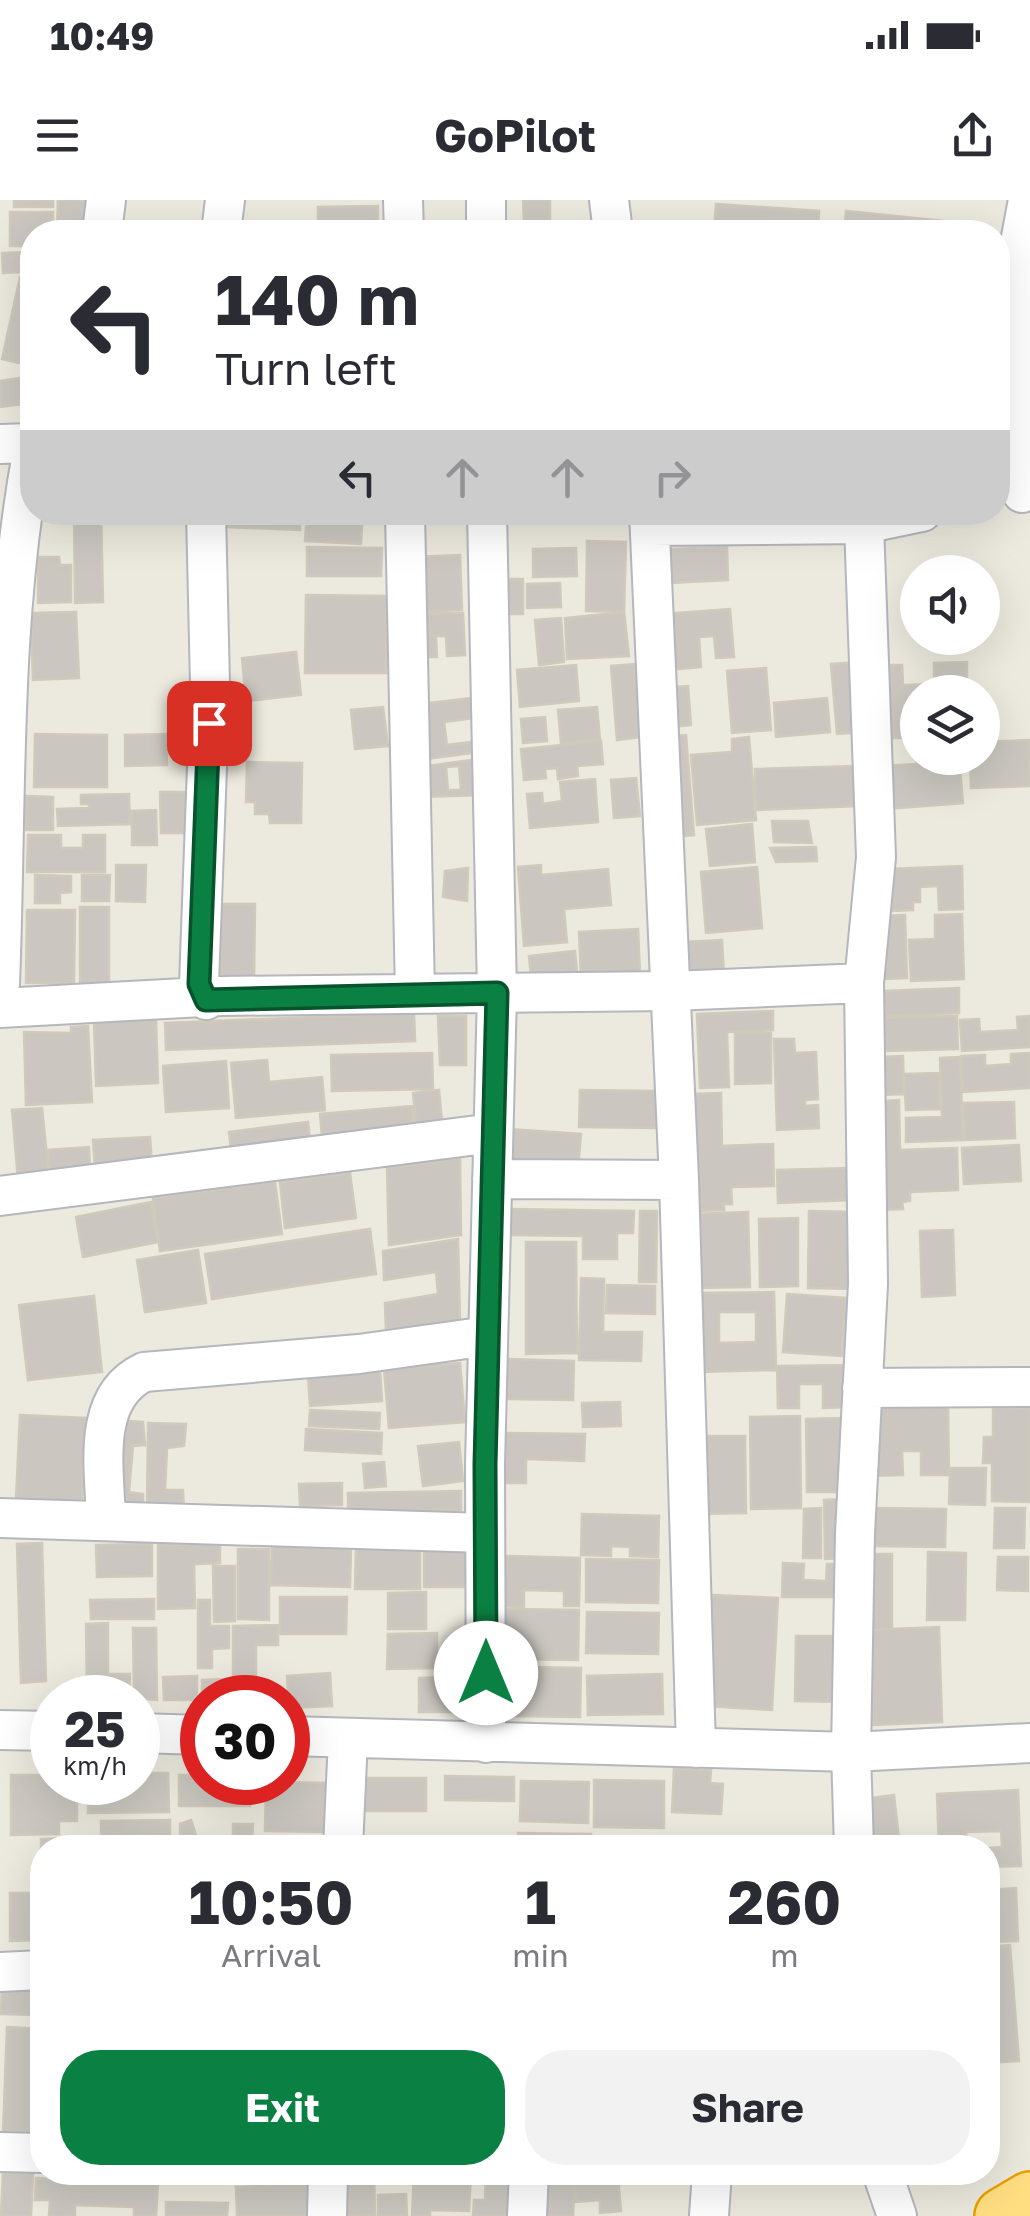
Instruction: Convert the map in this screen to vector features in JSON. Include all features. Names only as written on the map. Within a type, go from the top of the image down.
[{"type":"highway","points":[[1003,2216],[1030,2200]]},
{"type":"street","points":[[1016,494],[1013,280],[1028,200]]},
{"type":"street","points":[[0,984],[5,614],[20,525]]},
{"type":"street","points":[[206,525],[210,686],[199,984],[206,1000]]},
{"type":"street","points":[[405,525],[415,994]]},
{"type":"street","points":[[486,1743],[488,1336],[497,993],[487,525]]},
{"type":"street","points":[[650,525],[679,1180],[696,1748]]},
{"type":"street","points":[[853,1835],[850,1752],[868,1284],[864,983],[876,857],[864,525]]},
{"type":"street","points":[[0,1008],[864,983]]},
{"type":"street","points":[[0,1196],[492,1132]]},
{"type":"street","points":[[492,1179],[679,1180]]},
{"type":"street","points":[[106,1521],[104,1433],[114,1396],[126,1380],[144,1372],[360,1354],[488,1336]]},
{"type":"street","points":[[862,1388],[1030,1387]]},
{"type":"street","points":[[0,1518],[486,1532]]},
{"type":"street","points":[[0,1730],[30,1731]]},
{"type":"street","points":[[310,1737],[850,1752],[1030,1743]]},
{"type":"street","points":[[344,1835],[348,1738]]},
{"type":"street","points":[[0,1972],[30,1971]]},
{"type":"street","points":[[0,2152],[30,2153]]},
{"type":"street","points":[[327,2216],[328,2185]]},
{"type":"street","points":[[527,2216],[528,2185]]},
{"type":"street","points":[[709,2216],[711,2185]]},
{"type":"street","points":[[886,2185],[897,2216]]},
{"type":"building","points":[[14,200],[53,200],[53,207],[14,207]]},
{"type":"building","points":[[58,200],[90,200],[89,220],[57,220]]},
{"type":"building","points":[[523,200],[550,200],[550,220],[524,220]]},
{"type":"building","points":[[716,204],[819,211],[819,220],[715,220]]},
{"type":"building","points":[[378,206],[378,220],[318,220],[318,207]]},
{"type":"building","points":[[846,211],[935,220],[845,220]]},
{"type":"building","points":[[10,212],[53,212],[53,220],[20,220],[20,246],[10,246]]},
{"type":"building","points":[[20,252],[20,272],[3,273],[2,253]]},
{"type":"building","points":[[20,277],[20,363],[2,359]]},
{"type":"building","points":[[20,378],[20,404],[0,407],[0,381]]},
{"type":"building","points":[[74,525],[101,525],[103,602],[75,603]]},
{"type":"building","points":[[227,525],[300,525],[300,530]]},
{"type":"building","points":[[306,525],[362,525],[361,544],[305,541]]},
{"type":"building","points":[[587,541],[626,542],[624,612],[586,611]]},
{"type":"building","points":[[307,547],[382,548],[381,576],[307,576]]},
{"type":"building","points":[[727,547],[728,580],[671,583],[670,549]]},
{"type":"building","points":[[576,548],[577,576],[533,577],[533,549]]},
{"type":"building","points":[[460,555],[462,610],[415,612],[413,557]]},
{"type":"building","points":[[38,557],[59,557],[60,565],[71,565],[71,602],[38,603]]},
{"type":"building","points":[[496,579],[523,579],[523,614],[496,614]]},
{"type":"building","points":[[560,583],[561,607],[527,608],[527,584]]},
{"type":"building","points":[[306,595],[387,596],[386,673],[305,673]]},
{"type":"building","points":[[730,609],[734,657],[716,658],[714,636],[699,637],[701,667],[668,670],[664,614]]},
{"type":"building","points":[[76,612],[79,678],[33,680],[31,613]]},
{"type":"building","points":[[624,612],[629,656],[567,659],[565,618]]},
{"type":"building","points":[[463,613],[465,655],[447,656],[446,636],[436,636],[437,657],[414,657],[413,614]]},
{"type":"building","points":[[561,618],[564,662],[539,665],[535,620]]},
{"type":"building","points":[[296,652],[301,695],[246,701],[242,658]]},
{"type":"building","points":[[862,662],[867,732],[837,734],[831,664]]},
{"type":"building","points":[[967,662],[967,675],[934,675],[934,663]]},
{"type":"building","points":[[635,664],[641,737],[617,740],[611,666]]},
{"type":"building","points":[[576,665],[579,701],[520,707],[517,670]]},
{"type":"building","points":[[890,665],[902,665],[900,738],[891,738]]},
{"type":"building","points":[[766,668],[771,730],[732,733],[727,671]]},
{"type":"building","points":[[688,686],[691,725],[665,728],[662,688]]},
{"type":"building","points":[[472,698],[474,718],[444,722],[447,745],[471,742],[472,753],[426,759],[420,704]]},
{"type":"building","points":[[827,698],[830,732],[776,737],[774,703]]},
{"type":"building","points":[[383,707],[388,746],[355,749],[351,710]]},
{"type":"building","points":[[597,707],[600,739],[561,743],[558,710]]},
{"type":"building","points":[[545,717],[547,741],[523,743],[521,719]]},
{"type":"building","points":[[35,734],[107,735],[107,787],[34,787]]},
{"type":"building","points":[[166,734],[167,765],[125,766],[125,735]]},
{"type":"building","points":[[686,735],[694,835],[673,837],[666,736]]},
{"type":"building","points":[[749,737],[756,820],[697,825],[691,755],[732,752],[732,739]]},
{"type":"building","points":[[1030,740],[1030,786],[971,788],[971,775],[1000,775],[1000,741]]},
{"type":"building","points":[[601,741],[603,764],[577,766],[578,776],[558,779],[557,768],[545,769],[546,778],[524,780],[521,749]]},
{"type":"building","points":[[479,759],[481,795],[421,797],[420,767]],"holes":[[[459,766],[461,790],[448,790],[446,767]]]},
{"type":"building","points":[[247,762],[302,763],[301,823],[270,823],[269,814],[255,814],[255,802],[246,802]]},
{"type":"building","points":[[900,765],[900,775],[961,775],[963,803],[886,809],[883,766]]},
{"type":"building","points":[[856,766],[858,806],[756,810],[755,769]]},
{"type":"building","points":[[636,778],[640,816],[614,818],[611,780]]},
{"type":"building","points":[[595,779],[598,822],[530,828],[527,794],[542,793],[543,804],[562,801],[560,782]]},
{"type":"building","points":[[160,792],[187,792],[188,833],[161,833]]},
{"type":"building","points":[[129,794],[130,824],[58,826],[57,809],[89,808],[89,804],[81,804],[81,795]]},
{"type":"building","points":[[26,796],[53,797],[53,830],[26,830]]},
{"type":"building","points":[[156,810],[157,845],[132,845],[132,811]]},
{"type":"building","points":[[772,821],[808,821],[812,843],[774,842]]},
{"type":"building","points":[[752,824],[755,862],[710,866],[706,829]]},
{"type":"building","points":[[28,835],[61,835],[61,848],[83,848],[83,835],[105,835],[105,872],[27,872]]},
{"type":"building","points":[[816,847],[817,861],[776,862],[770,848]]},
{"type":"building","points":[[116,865],[146,865],[145,902],[116,901]]},
{"type":"building","points":[[541,865],[541,875],[608,869],[611,905],[564,909],[567,942],[524,946],[518,867]]},
{"type":"building","points":[[962,866],[963,909],[939,910],[938,886],[920,887],[920,902],[913,902],[913,910],[891,911],[889,869]]},
{"type":"building","points":[[757,867],[762,928],[706,933],[701,872]]},
{"type":"building","points":[[468,868],[467,901],[443,897],[445,871]]},
{"type":"building","points":[[35,875],[71,876],[71,892],[60,893],[60,903],[35,903]]},
{"type":"building","points":[[82,875],[110,875],[109,901],[82,901]]},
{"type":"building","points":[[221,904],[255,904],[254,979],[220,979]]},
{"type":"building","points":[[80,907],[109,907],[109,985],[80,985]]},
{"type":"building","points":[[27,910],[75,910],[74,983],[26,983]]},
{"type":"building","points":[[962,914],[964,979],[911,981],[909,940],[935,939],[935,915]]},
{"type":"building","points":[[905,915],[907,978],[882,979],[880,916]]},
{"type":"building","points":[[638,929],[640,974],[581,978],[579,932]]},
{"type":"building","points":[[722,940],[724,976],[685,978],[683,942]]},
{"type":"building","points":[[575,951],[578,982],[532,986],[529,956]]},
{"type":"building","points":[[959,988],[959,1013],[885,1016],[884,991]]},
{"type":"building","points":[[773,1011],[773,1030],[727,1032],[729,1087],[700,1088],[697,1014]]},
{"type":"building","points":[[414,1013],[415,1041],[166,1050],[165,1023]]},
{"type":"building","points":[[438,1016],[466,1016],[466,1065],[440,1065]]},
{"type":"building","points":[[957,1016],[958,1049],[885,1051],[884,1018]]},
{"type":"building","points":[[1030,1016],[1030,1047],[962,1051],[960,1020],[979,1019],[980,1032],[1018,1030],[1017,1017]]},
{"type":"building","points":[[156,1019],[158,1083],[96,1086],[94,1021]]},
{"type":"building","points":[[88,1026],[92,1102],[26,1105],[24,1032],[71,1033],[71,1027]]},
{"type":"building","points":[[735,1033],[771,1033],[771,1083],[735,1084]]},
{"type":"building","points":[[774,1039],[794,1039],[795,1053],[816,1052],[818,1099],[805,1100],[805,1106],[818,1105],[819,1128],[777,1130]]},
{"type":"building","points":[[432,1053],[433,1089],[332,1091],[331,1055]]},
{"type":"building","points":[[1030,1053],[1030,1088],[963,1092],[961,1056],[985,1055],[985,1066],[1011,1064],[1011,1054]]},
{"type":"building","points":[[903,1056],[904,1094],[881,1095],[880,1057]]},
{"type":"building","points":[[960,1057],[963,1140],[906,1142],[906,1118],[942,1117],[940,1058]]},
{"type":"building","points":[[267,1060],[269,1082],[322,1077],[325,1110],[236,1118],[231,1063]]},
{"type":"building","points":[[226,1061],[229,1108],[166,1112],[163,1066]]},
{"type":"building","points":[[939,1073],[940,1109],[906,1110],[904,1074]]},
{"type":"building","points":[[439,1090],[442,1121],[416,1123],[413,1093]]},
{"type":"building","points":[[580,1090],[656,1091],[656,1128],[579,1127]]},
{"type":"building","points":[[721,1093],[722,1146],[773,1144],[774,1186],[731,1187],[732,1204],[724,1204],[724,1210],[697,1211],[693,1094]]},
{"type":"building","points":[[899,1100],[900,1150],[957,1148],[958,1190],[910,1192],[910,1201],[902,1202],[903,1209],[875,1210],[871,1102]]},
{"type":"building","points":[[1014,1102],[1015,1138],[965,1140],[963,1103]]},
{"type":"building","points":[[412,1106],[414,1128],[322,1137],[320,1114]]},
{"type":"building","points":[[42,1108],[49,1177],[18,1180],[12,1110]]},
{"type":"building","points":[[308,1122],[311,1148],[232,1158],[229,1132]]},
{"type":"building","points":[[508,1129],[581,1134],[578,1168],[505,1170]]},
{"type":"building","points":[[150,1137],[152,1165],[95,1169],[93,1140]]},
{"type":"building","points":[[1019,1145],[1021,1181],[964,1184],[962,1148]]},
{"type":"building","points":[[89,1147],[90,1169],[50,1172],[48,1150]]},
{"type":"building","points":[[460,1158],[461,1235],[389,1245],[387,1168]]},
{"type":"building","points":[[850,1168],[852,1200],[778,1203],[777,1170]]},
{"type":"building","points":[[350,1173],[356,1218],[285,1228],[280,1182]]},
{"type":"building","points":[[275,1182],[282,1234],[160,1251],[153,1198]]},
{"type":"building","points":[[151,1202],[158,1242],[83,1257],[76,1217]]},
{"type":"building","points":[[508,1209],[634,1211],[633,1233],[617,1233],[617,1259],[583,1259],[583,1236],[508,1235]]},
{"type":"building","points":[[640,1211],[657,1211],[656,1282],[639,1282]]},
{"type":"building","points":[[809,1211],[858,1212],[856,1289],[808,1288]]},
{"type":"building","points":[[748,1212],[750,1287],[695,1288],[693,1214]]},
{"type":"building","points":[[798,1218],[798,1286],[760,1287],[759,1219]]},
{"type":"building","points":[[370,1229],[376,1274],[212,1299],[205,1254]]},
{"type":"building","points":[[953,1230],[955,1295],[922,1297],[920,1231]]},
{"type":"building","points":[[458,1239],[460,1323],[386,1332],[385,1303],[438,1294],[436,1272],[384,1280],[383,1251]]},
{"type":"building","points":[[526,1242],[576,1242],[577,1353],[526,1354]]},
{"type":"building","points":[[198,1250],[206,1303],[145,1312],[137,1260]]},
{"type":"building","points":[[581,1278],[604,1279],[603,1332],[642,1332],[641,1361],[579,1360]]},
{"type":"building","points":[[607,1285],[655,1286],[655,1314],[606,1313]]},
{"type":"building","points":[[774,1292],[776,1370],[698,1372],[697,1293]],"holes":[[[719,1312],[756,1312],[756,1342],[719,1343]]]},
{"type":"building","points":[[787,1294],[846,1298],[842,1356],[783,1352]]},
{"type":"building","points":[[94,1296],[102,1372],[28,1380],[19,1305]]},
{"type":"building","points":[[507,1359],[574,1361],[573,1400],[506,1399]]},
{"type":"building","points":[[460,1363],[465,1422],[389,1428],[384,1369]]},
{"type":"building","points":[[851,1365],[851,1407],[823,1408],[823,1384],[799,1384],[799,1408],[778,1408],[777,1366]]},
{"type":"building","points":[[380,1370],[382,1401],[310,1406],[308,1375]]},
{"type":"building","points":[[620,1402],[621,1426],[583,1427],[582,1403]]},
{"type":"building","points":[[948,1406],[949,1475],[921,1475],[921,1451],[902,1451],[903,1475],[867,1476],[866,1408]]},
{"type":"building","points":[[993,1407],[1030,1408],[1030,1502],[992,1501],[992,1463],[983,1463],[984,1437],[993,1437]]},
{"type":"building","points":[[310,1410],[380,1413],[379,1429],[309,1426]]},
{"type":"building","points":[[20,1415],[86,1418],[82,1502],[16,1499]]},
{"type":"building","points":[[800,1416],[801,1508],[751,1509],[750,1417]]},
{"type":"building","points":[[846,1418],[847,1492],[807,1492],[806,1419]]},
{"type":"building","points":[[110,1420],[143,1422],[145,1445],[133,1446],[129,1492],[143,1494],[143,1515],[109,1514]]},
{"type":"building","points":[[148,1423],[186,1424],[184,1446],[167,1448],[165,1490],[183,1490],[184,1514],[147,1513]]},
{"type":"building","points":[[306,1429],[382,1433],[381,1454],[305,1450]]},
{"type":"building","points":[[501,1433],[585,1434],[584,1461],[526,1459],[526,1483],[500,1483]]},
{"type":"building","points":[[701,1436],[745,1436],[746,1513],[702,1514]]},
{"type":"building","points":[[459,1442],[463,1481],[423,1486],[418,1446]]},
{"type":"building","points":[[384,1462],[386,1486],[365,1488],[363,1464]]},
{"type":"building","points":[[950,1468],[986,1468],[985,1505],[949,1504]]},
{"type":"building","points":[[342,1483],[342,1505],[300,1506],[299,1484]]},
{"type":"building","points":[[461,1491],[461,1510],[348,1512],[348,1493]]},
{"type":"building","points":[[847,1499],[848,1558],[825,1559],[824,1500]]},
{"type":"building","points":[[821,1508],[821,1558],[803,1558],[804,1509]]},
{"type":"building","points":[[870,1508],[946,1509],[945,1547],[870,1546]]},
{"type":"building","points":[[995,1508],[1025,1508],[1024,1548],[994,1548]]},
{"type":"building","points":[[582,1514],[659,1516],[658,1557],[630,1556],[630,1547],[611,1546],[611,1556],[581,1555]]},
{"type":"building","points":[[42,1543],[46,1675],[30,1675],[30,1682],[21,1683],[17,1544]]},
{"type":"building","points":[[152,1544],[152,1576],[97,1577],[96,1545]]},
{"type":"building","points":[[220,1544],[220,1563],[194,1564],[195,1608],[158,1609],[158,1545]]},
{"type":"building","points":[[272,1544],[351,1546],[350,1587],[271,1585]]},
{"type":"building","points":[[420,1546],[420,1589],[355,1589],[356,1547]]},
{"type":"building","points":[[238,1549],[269,1549],[269,1620],[238,1619]]},
{"type":"building","points":[[424,1549],[468,1549],[468,1587],[424,1587]]},
{"type":"building","points":[[928,1552],[966,1553],[965,1620],[927,1620]]},
{"type":"building","points":[[870,1554],[892,1554],[892,1629],[869,1630]]},
{"type":"building","points":[[506,1556],[580,1558],[579,1606],[564,1606],[564,1591],[524,1590],[524,1607],[504,1606]]},
{"type":"building","points":[[998,1557],[1028,1557],[1028,1591],[997,1590]]},
{"type":"building","points":[[586,1559],[659,1560],[658,1603],[586,1602]]},
{"type":"building","points":[[783,1563],[804,1564],[803,1580],[826,1581],[827,1564],[850,1564],[849,1597],[782,1597]]},
{"type":"building","points":[[213,1566],[235,1566],[235,1621],[214,1622]]},
{"type":"building","points":[[426,1592],[426,1629],[388,1629],[388,1593]]},
{"type":"building","points":[[712,1595],[778,1598],[772,1710],[706,1706]]},
{"type":"building","points":[[280,1597],[347,1597],[346,1634],[280,1634]]},
{"type":"building","points":[[154,1599],[154,1619],[91,1619],[90,1600]]},
{"type":"building","points":[[198,1600],[210,1600],[210,1626],[229,1626],[229,1648],[212,1649],[212,1668],[198,1668]]},
{"type":"building","points":[[504,1609],[579,1610],[578,1660],[503,1659]]},
{"type":"building","points":[[587,1612],[659,1613],[658,1654],[586,1653]]},
{"type":"building","points":[[108,1623],[108,1674],[130,1675],[87,1675],[86,1624]]},
{"type":"building","points":[[278,1625],[278,1645],[256,1645],[256,1675],[233,1675],[233,1626]]},
{"type":"building","points":[[939,1627],[942,1722],[873,1725],[869,1630]]},
{"type":"building","points":[[133,1628],[156,1628],[157,1675],[134,1675]]},
{"type":"building","points":[[437,1633],[437,1668],[387,1669],[388,1634]]},
{"type":"building","points":[[796,1636],[843,1636],[842,1702],[795,1701]]},
{"type":"building","points":[[532,1667],[581,1668],[580,1717],[501,1716],[501,1694],[531,1695]]},
{"type":"building","points":[[330,1673],[332,1706],[310,1707],[310,1675],[301,1675]]},
{"type":"building","points":[[662,1674],[663,1714],[588,1715],[587,1676]]},
{"type":"building","points":[[180,1676],[180,1700],[164,1700],[163,1677]]},
{"type":"building","points":[[458,1677],[458,1712],[419,1712],[419,1678]]},
{"type":"building","points":[[674,1769],[711,1770],[710,1783],[723,1784],[721,1814],[672,1812]]},
{"type":"building","points":[[160,1773],[168,1773],[169,1812],[88,1813],[88,1805],[160,1805]]},
{"type":"building","points":[[11,1775],[30,1775],[30,1805],[77,1805],[77,1821],[59,1821],[59,1834],[11,1835]]},
{"type":"building","points":[[179,1775],[180,1805],[250,1805],[250,1806],[179,1806]]},
{"type":"building","points":[[445,1776],[514,1777],[514,1801],[445,1800]]},
{"type":"building","points":[[362,1778],[426,1778],[426,1811],[361,1811]]},
{"type":"building","points":[[594,1780],[664,1781],[664,1828],[594,1827]]},
{"type":"building","points":[[521,1781],[589,1782],[588,1823],[520,1821]]},
{"type":"building","points":[[310,1783],[331,1783],[330,1832],[265,1831],[266,1805],[310,1805]]},
{"type":"building","points":[[1018,1790],[1021,1866],[1000,1867],[1001,1831],[939,1835],[937,1794]]},
{"type":"building","points":[[894,1795],[899,1835],[869,1835],[864,1799]]},
{"type":"building","points":[[170,1820],[170,1835],[101,1835],[101,1821]]},
{"type":"building","points":[[191,1820],[196,1835],[180,1835],[180,1824]]},
{"type":"building","points":[[233,1824],[253,1824],[253,1835],[233,1835]]},
{"type":"building","points":[[518,1833],[591,1834],[591,1835]]},
{"type":"building","points":[[1016,1888],[1018,1941],[1000,1942],[1000,1889]]},
{"type":"building","points":[[10,1893],[30,1893],[30,1940],[10,1941]]},
{"type":"building","points":[[1010,1945],[1019,2061],[1000,2062],[1000,1946]]},
{"type":"building","points":[[2,1982],[30,1983],[30,2015],[1,2014]]},
{"type":"building","points":[[7,2027],[30,2028],[30,2134],[3,2133]]},
{"type":"building","points":[[3,2172],[30,2173],[31,2216],[1,2216]]},
{"type":"building","points":[[36,2185],[158,2185],[156,2216],[134,2216],[134,2207],[75,2205],[75,2216],[49,2216],[50,2200],[35,2200]]},
{"type":"building","points":[[309,2185],[310,2216],[237,2216],[236,2187]]},
{"type":"building","points":[[346,2185],[374,2185],[375,2215],[347,2216]]},
{"type":"building","points":[[413,2185],[470,2185],[469,2211],[430,2210],[430,2216],[412,2216]]},
{"type":"building","points":[[486,2185],[514,2185],[513,2216],[473,2216],[474,2200],[485,2200]]},
{"type":"building","points":[[548,2185],[574,2185],[573,2216],[547,2216]]},
{"type":"building","points":[[575,2185],[619,2185],[621,2211],[600,2213],[600,2200],[576,2202]]},
{"type":"building","points":[[406,2194],[407,2215],[378,2216],[378,2195]]},
{"type":"building","points":[[166,2202],[228,2203],[227,2216],[166,2216]]},
{"type":"route","points":[[209,723],[199,984],[206,1000],[221,996],[497,993],[485,1464],[486,1673]]}]
